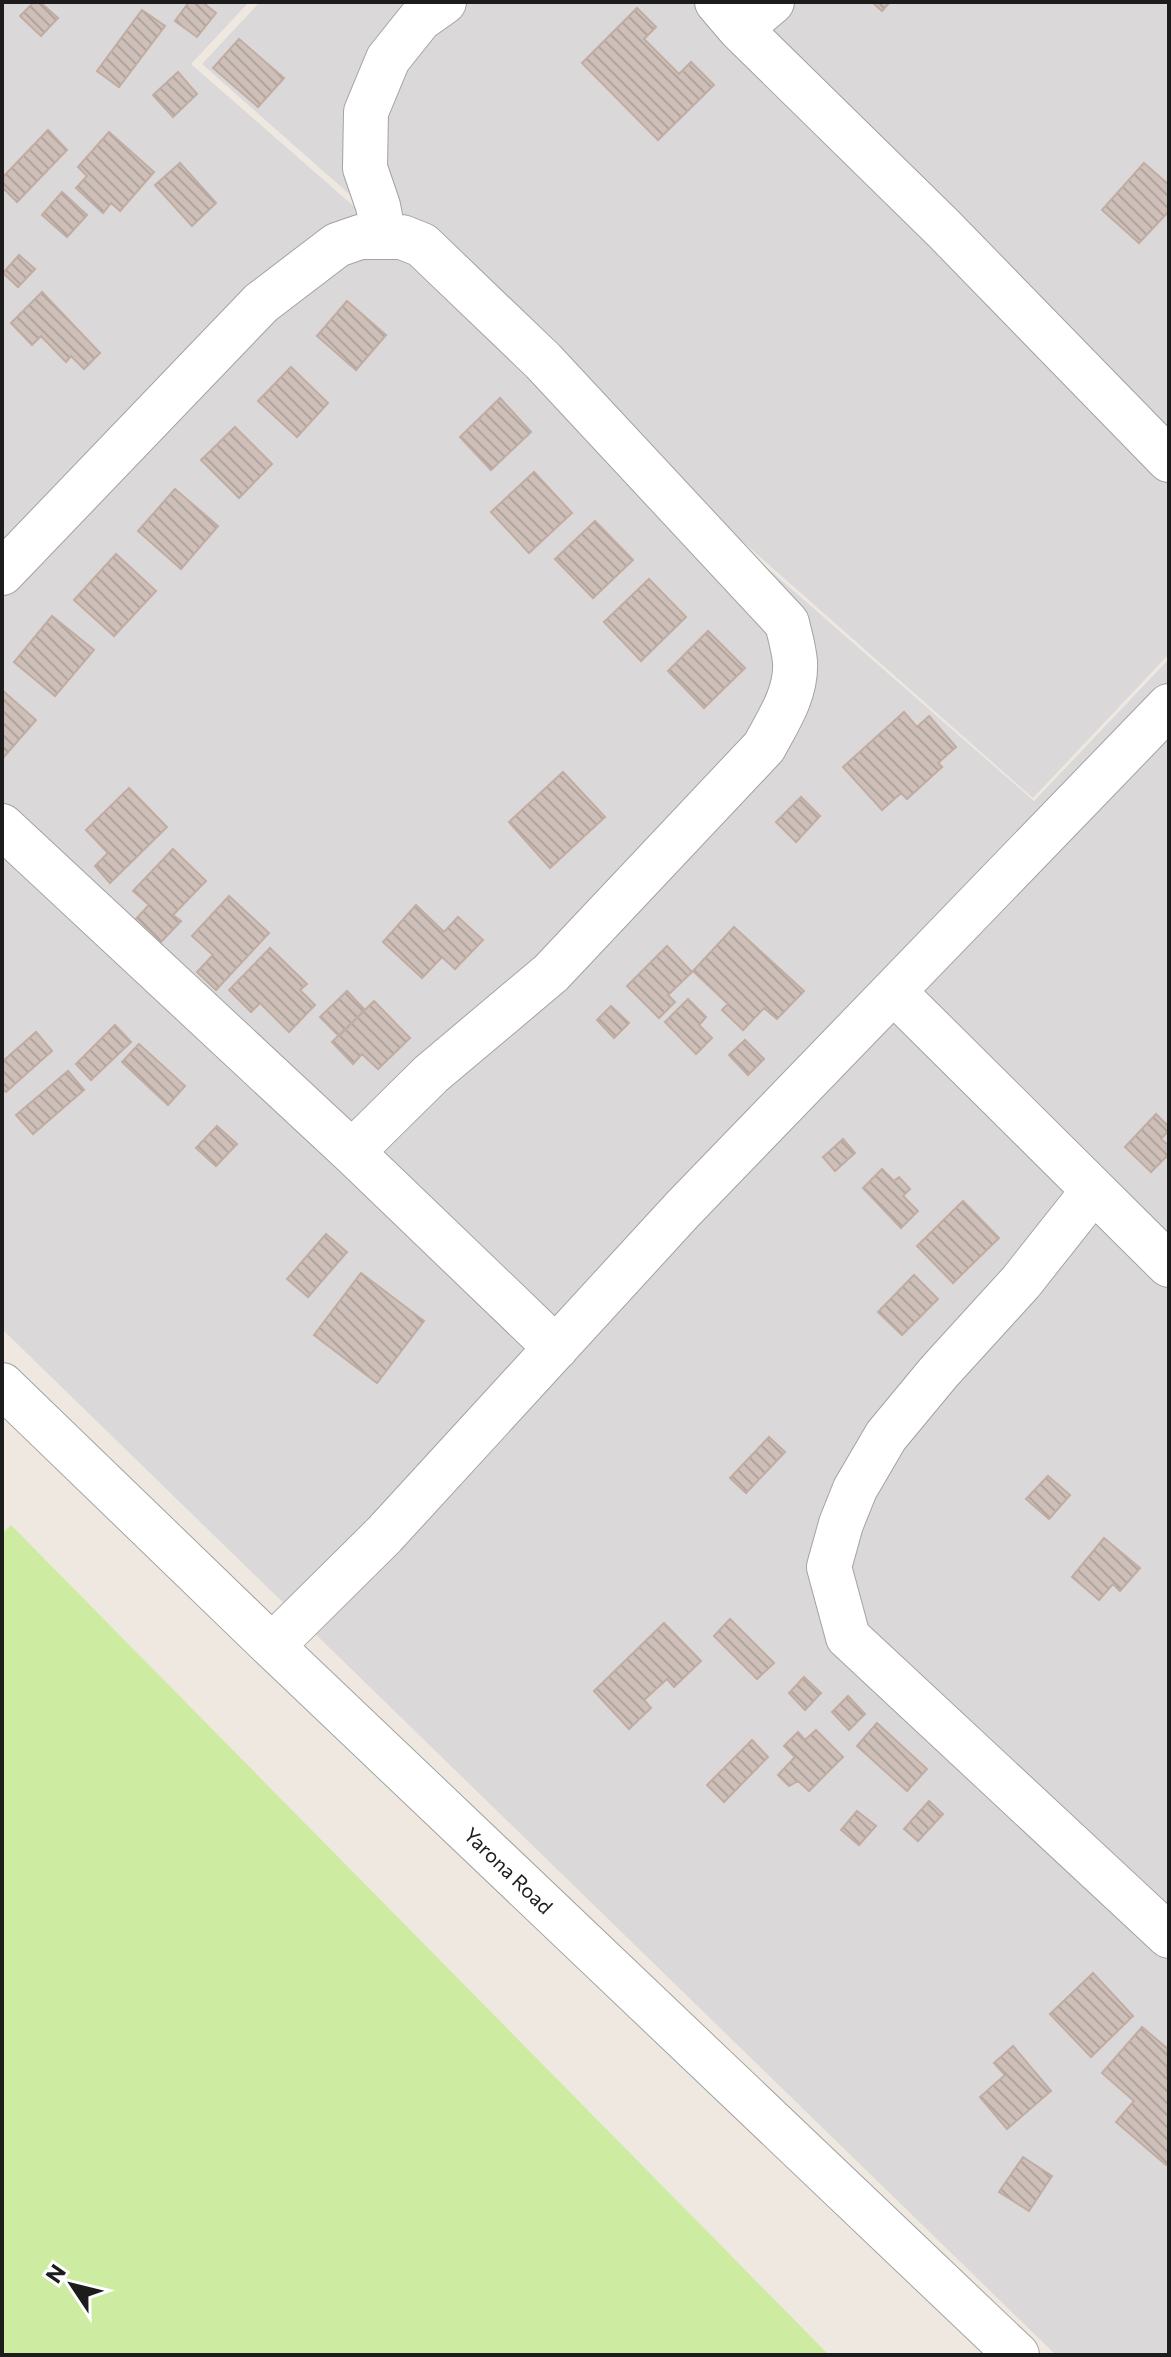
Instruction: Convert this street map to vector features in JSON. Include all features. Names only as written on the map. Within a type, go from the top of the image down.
[{"type":"street","points":[[384,237],[378,206],[365,168],[366,112],[388,59],[420,19],[444,2]]},
{"type":"street","points":[[743,11],[944,229],[1169,460]]},
{"type":"street","points":[[2,573],[261,303],[337,245],[360,237],[402,237],[422,245],[543,361],[787,623],[795,663],[793,688],[764,747],[551,973],[431,1074],[352,1152]]},
{"type":"street","points":[[272,1646],[384,1535],[682,1210],[1169,706]]},
{"type":"street","points":[[2,826],[352,1152],[556,1348]]},
{"type":"street","points":[[894,992],[1169,1265]]},
{"type":"street","points":[[1093,1191],[1021,1282],[886,1436],[855,1489],[829,1567],[848,1637],[1169,1936]]},
{"type":"street","name":"Yarona Road","points":[[2,1385],[1017,2355]]},
{"type":"shaded area","points":[[2,2],[249,2],[191,64],[1034,801],[1169,659],[1169,2355],[1056,2355],[2,1329]]},
{"type":"shaded area","points":[[260,2],[1169,2],[1169,654],[1033,798],[202,64]]},
{"type":"green space","points":[[11,1525],[829,2355],[2,2355],[2,1534]]},
{"type":"building","points":[[34,2],[40,2],[58,18],[41,36],[20,16]]},
{"type":"building","points":[[189,2],[202,2],[216,13],[197,37],[175,21]]},
{"type":"building","points":[[872,2],[890,2],[882,11]]},
{"type":"building","points":[[637,8],[656,27],[644,39],[679,74],[691,62],[714,85],[658,140],[582,63]]},
{"type":"building","points":[[142,10],[165,26],[119,87],[97,71]]},
{"type":"building","points":[[239,39],[284,78],[258,107],[213,68]]},
{"type":"building","points":[[178,72],[197,94],[173,117],[153,95]]},
{"type":"building","points":[[48,130],[67,150],[17,202],[2,187],[2,178]]},
{"type":"building","points":[[109,132],[154,172],[120,211],[111,203],[103,213],[76,188],[87,176],[78,167]]},
{"type":"building","points":[[180,163],[216,203],[192,226],[155,185]]},
{"type":"building","points":[[1144,163],[1169,185],[1169,211],[1139,243],[1102,210]]},
{"type":"building","points":[[62,192],[87,215],[67,237],[42,215]]},
{"type":"building","points":[[19,255],[35,269],[18,287],[3,273]]},
{"type":"building","points":[[42,292],[100,353],[84,369],[71,356],[66,362],[41,336],[32,345],[11,323]]},
{"type":"building","points":[[347,301],[386,335],[356,370],[317,336]]},
{"type":"building","points":[[291,367],[328,403],[297,437],[258,401]]},
{"type":"building","points":[[500,398],[531,432],[491,470],[460,437]]},
{"type":"building","points":[[235,427],[272,464],[239,498],[201,460]]},
{"type":"building","points":[[534,472],[572,513],[529,553],[491,512]]},
{"type":"building","points":[[175,489],[218,526],[181,569],[138,531]]},
{"type":"building","points":[[595,521],[633,560],[593,598],[555,559]]},
{"type":"building","points":[[116,554],[156,591],[114,636],[74,600]]},
{"type":"building","points":[[649,579],[686,617],[641,661],[604,622]]},
{"type":"building","points":[[52,616],[94,650],[55,696],[14,662]]},
{"type":"building","points":[[708,631],[745,668],[704,708],[668,671]]},
{"type":"building","points":[[2,690],[36,720],[2,759]]},
{"type":"building","points":[[904,712],[917,727],[929,716],[956,747],[938,763],[942,767],[907,799],[901,793],[882,810],[843,767]]},
{"type":"building","points":[[563,772],[605,817],[550,868],[509,822]]},
{"type":"building","points":[[129,788],[167,827],[110,883],[95,866],[108,853],[86,830]]},
{"type":"building","points":[[801,797],[820,816],[796,842],[776,822]]},
{"type":"building","points":[[173,849],[206,881],[173,915],[181,921],[159,944],[134,921],[149,905],[133,891]]},
{"type":"building","points":[[229,896],[269,933],[216,990],[197,972],[213,955],[192,936]]},
{"type":"building","points":[[416,905],[444,932],[458,917],[483,940],[455,969],[442,957],[422,978],[383,942]]},
{"type":"building","points":[[734,927],[804,991],[777,1019],[764,1008],[743,1030],[722,1010],[728,1004],[693,971]]},
{"type":"building","points":[[667,946],[692,972],[668,995],[675,1002],[659,1018],[627,986]]},
{"type":"building","points":[[270,948],[307,984],[300,990],[315,1005],[289,1032],[260,1003],[251,1012],[229,990]]},
{"type":"building","points":[[347,991],[365,1010],[339,1036],[320,1017]]},
{"type":"building","points":[[688,999],[706,1017],[699,1025],[712,1038],[696,1054],[665,1022]]},
{"type":"building","points":[[374,1001],[410,1038],[378,1069],[362,1054],[353,1064],[332,1042]]},
{"type":"building","points":[[611,1006],[629,1023],[614,1038],[597,1020]]},
{"type":"building","points":[[115,1025],[131,1042],[91,1080],[76,1064]]},
{"type":"building","points":[[36,1032],[52,1051],[6,1092],[2,1088],[2,1062]]},
{"type":"building","points":[[745,1040],[764,1059],[748,1075],[729,1055]]},
{"type":"building","points":[[139,1044],[185,1086],[168,1105],[122,1062]]},
{"type":"building","points":[[68,1071],[84,1090],[33,1134],[16,1115]]},
{"type":"building","points":[[1156,1114],[1169,1127],[1161,1139],[1169,1146],[1169,1154],[1151,1172],[1125,1147]]},
{"type":"building","points":[[217,1126],[237,1144],[216,1166],[196,1148]]},
{"type":"building","points":[[843,1139],[855,1153],[835,1171],[823,1157]]},
{"type":"building","points":[[882,1169],[894,1181],[899,1177],[910,1189],[903,1196],[918,1211],[901,1228],[863,1188]]},
{"type":"building","points":[[963,1201],[999,1238],[953,1283],[917,1246]]},
{"type":"building","points":[[326,1234],[347,1252],[308,1297],[287,1279]]},
{"type":"building","points":[[361,1273],[424,1321],[377,1383],[314,1335]]},
{"type":"building","points":[[914,1275],[938,1299],[902,1335],[878,1312]]},
{"type":"building","points":[[769,1437],[785,1452],[746,1493],[730,1478]]},
{"type":"building","points":[[1048,1476],[1070,1495],[1049,1519],[1026,1499]]},
{"type":"building","points":[[1104,1538],[1140,1568],[1120,1591],[1113,1584],[1099,1600],[1072,1577]]},
{"type":"building","points":[[730,1619],[774,1663],[757,1679],[714,1636]]},
{"type":"building","points":[[664,1623],[701,1661],[674,1687],[667,1679],[644,1700],[651,1708],[629,1729],[594,1691]]},
{"type":"building","points":[[804,1677],[821,1693],[805,1710],[789,1693]]},
{"type":"building","points":[[848,1696],[865,1714],[849,1730],[832,1712]]},
{"type":"building","points":[[877,1723],[927,1769],[907,1791],[857,1746]]},
{"type":"building","points":[[816,1730],[843,1757],[809,1791],[798,1781],[789,1786],[778,1775],[795,1757],[784,1746],[798,1732],[805,1740]]},
{"type":"building","points":[[752,1740],[768,1757],[724,1802],[707,1785]]},
{"type":"building","points":[[929,1801],[943,1814],[918,1841],[904,1829]]},
{"type":"building","points":[[857,1811],[876,1826],[859,1845],[841,1830]]},
{"type":"building","points":[[1093,1973],[1133,2016],[1091,2057],[1050,2014]]},
{"type":"building","points":[[1142,2027],[1169,2050],[1169,2162],[1166,2165],[1116,2122],[1134,2101],[1102,2073]]},
{"type":"building","points":[[1013,2046],[1051,2091],[1007,2129],[980,2097],[1005,2075],[994,2063]]},
{"type":"building","points":[[1023,2157],[1052,2176],[1029,2211],[999,2192]]}]
